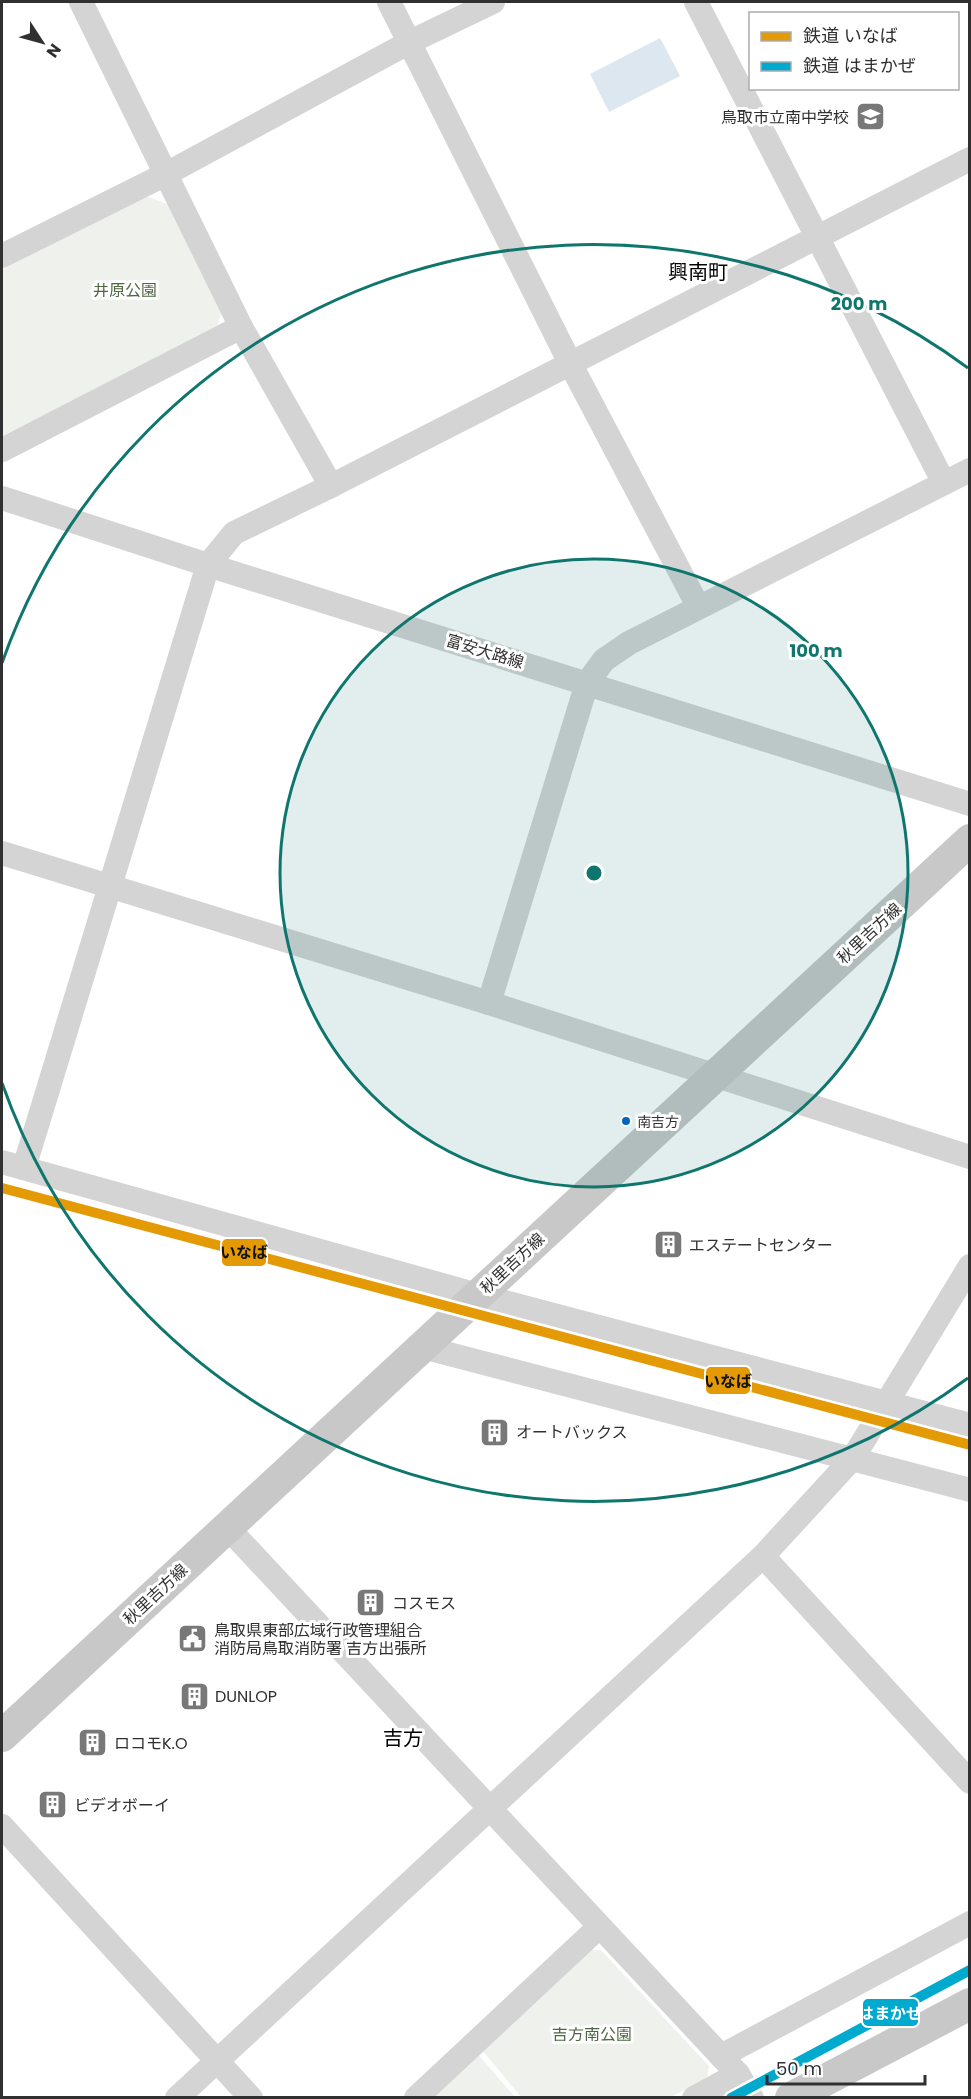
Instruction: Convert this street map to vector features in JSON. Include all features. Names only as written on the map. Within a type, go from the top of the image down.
[{"type":"main road","name":"秋里吉方線","points":[[2,1736],[969,840]]},
{"type":"main road","points":[[791,2097],[969,2004]]},
{"type":"main road","points":[[836,2097],[969,2028]]},
{"type":"street","points":[[81,2],[241,327],[331,486]]},
{"type":"street","points":[[389,2],[570,363],[698,606]]},
{"type":"street","points":[[2,256],[166,174],[410,42],[494,2]]},
{"type":"street","points":[[696,2],[944,483]]},
{"type":"street","points":[[969,159],[331,486],[234,533],[208,565],[110,887],[13,1165],[478,1295],[969,1425]]},
{"type":"street","points":[[2,450],[241,327]]},
{"type":"street","points":[[489,1004],[587,683],[604,660],[615,651],[698,606],[969,470]]},
{"type":"street","name":"富安大路線","points":[[2,498],[969,804]]},
{"type":"street","points":[[2,853],[489,1004],[969,1157]]},
{"type":"street","points":[[177,2097],[763,1556],[853,1458],[969,1266]]},
{"type":"street","points":[[422,1347],[969,1490]]},
{"type":"street","points":[[227,1527],[738,2073],[752,2097]]},
{"type":"street","points":[[763,1556],[969,1782]]},
{"type":"street","points":[[2,1826],[251,2097]]},
{"type":"street","points":[[721,2056],[969,1923]]},
{"type":"street","points":[[416,2097],[599,1927]]},
{"type":"street","points":[[694,2097],[738,2073]]},
{"type":"green space","name":"井原公園","points":[[146,196],[167,204],[221,314],[216,329],[2,436],[2,270]]},
{"type":"green space","name":"吉方南公園","points":[[590,1950],[601,1950],[709,2066],[707,2078],[671,2097],[521,2097],[482,2050]]},
{"type":"green space","points":[[478,2054],[515,2097],[431,2098]]},
{"type":"shaded area","points":[[660,38],[680,76],[609,112],[590,74]]},
{"type":"rail line","name":"いなば","points":[[2,1188],[970,1445]]},
{"type":"rail line","name":"はまかぜ","points":[[731,2098],[970,1970]]},
{"type":"place","name":"鳥取市立南中学校","points":[[870,117]]},
{"type":"place","name":"南吉方","points":[[626,1121]]},
{"type":"place","name":"エステートセンター","points":[[668,1245]]},
{"type":"place","name":"オートバックス","points":[[495,1432]]},
{"type":"place","name":"コスモス","points":[[371,1603]]},
{"type":"place","name":"鳥取県東部広域行政管理組合 消防局鳥取消防署 吉方出張所","points":[[193,1639]]},
{"type":"place","name":"DUNLOP","points":[[194,1696]]},
{"type":"place","name":"ロコモK.O","points":[[93,1743]]},
{"type":"place","name":"ビデオボーイ","points":[[53,1805]]},
{"type":"district","name":"興南町","points":[[698,272]]},
{"type":"district","name":"吉方","points":[[403,1738]]}]
